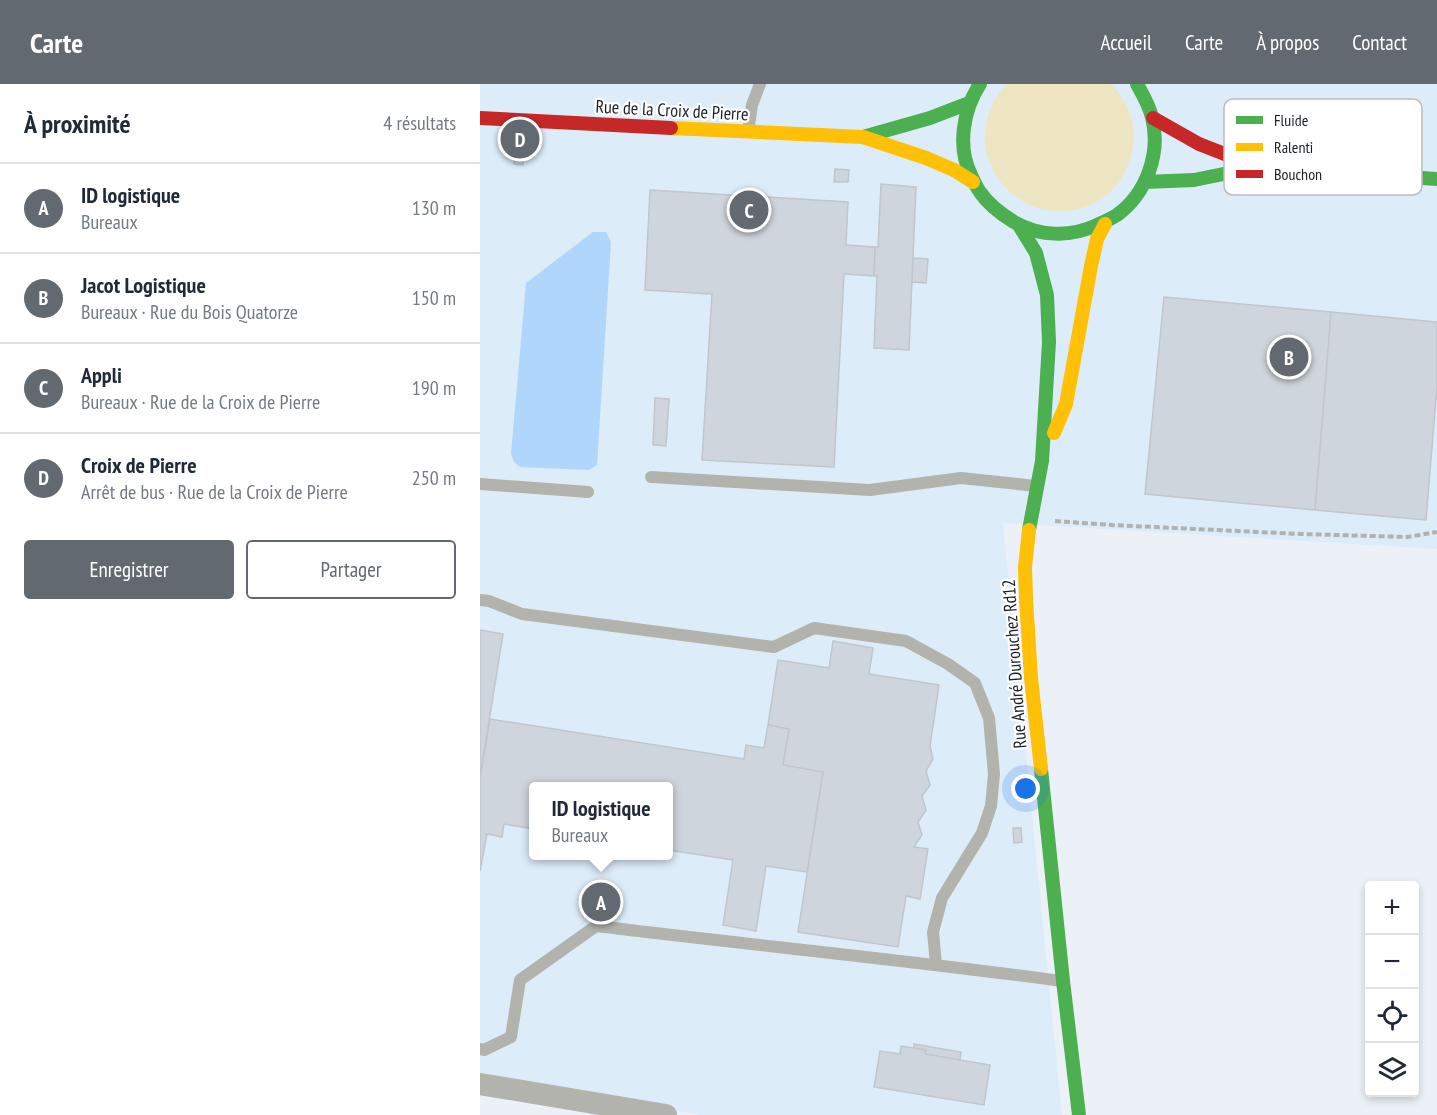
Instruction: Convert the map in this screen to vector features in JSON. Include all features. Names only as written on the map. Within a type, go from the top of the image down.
[{"type":"main road","points":[[980,84],[969,103],[963,129],[964,157],[973,182],[985,201],[1001,216],[1020,227],[1041,234],[1063,235],[1084,232],[1105,224],[1121,212],[1145,182],[1151,166],[1155,134],[1153,118],[1146,98],[1137,84]]},
{"type":"main road","name":"Rue de la Croix de Pierre","points":[[862,137],[928,120],[969,103]]},
{"type":"main road","name":"Rue de la Croix de Pierre","points":[[480,118],[862,137],[926,158],[954,170],[973,182]]},
{"type":"main road","points":[[1153,118],[1199,144],[1224,154]]},
{"type":"main road","points":[[1145,182],[1194,180],[1224,174]]},
{"type":"main road","points":[[1422,178],[1437,179]]},
{"type":"main road","name":"Rue André Durouchez Rd12","points":[[1042,461],[1066,404],[1091,266],[1097,239],[1105,224]]},
{"type":"main road","name":"Rue André Durouchez Rd12","points":[[1020,227],[1036,253],[1047,295],[1049,342],[1042,461],[1030,519],[1025,567],[1026,610],[1031,678],[1079,1115]]},
{"type":"street","points":[[480,1084],[666,1115]]},
{"type":"lane","points":[[748,132],[752,105],[760,84]]},
{"type":"lane","points":[[651,477],[870,490],[962,478],[1037,486]]},
{"type":"lane","points":[[480,484],[588,492]]},
{"type":"lane","points":[[480,600],[522,614],[774,647],[814,628],[906,641],[948,663],[975,682],[989,718],[994,774],[991,806],[982,833],[942,898],[933,932],[936,964]]},
{"type":"lane","points":[[480,1049],[484,1050],[511,1036],[519,981],[596,926],[936,964],[1063,981]]},
{"type":"path","points":[[1030,519],[1301,534],[1407,537],[1437,532]]},
{"type":"shaded area","points":[[480,84],[1437,84],[1437,549],[1003,523],[1062,1115],[701,1115],[480,1077]]},
{"type":"shaded area","points":[[1007,84],[1111,84],[1122,97],[1130,112],[1134,137],[1124,174],[1108,194],[1087,206],[1063,211],[1039,208],[1016,197],[998,178],[986,151],[985,133],[992,106]]},
{"type":"water","points":[[593,232],[606,232],[611,242],[597,465],[589,470],[520,467],[514,462],[511,454],[526,283]]},
{"type":"building","points":[[515,149],[524,150],[523,165],[514,164]]},
{"type":"building","points":[[835,169],[849,170],[848,182],[834,182]]},
{"type":"building","points":[[881,184],[916,187],[909,350],[874,348],[877,276],[874,276],[875,247],[878,247]]},
{"type":"building","points":[[650,190],[848,202],[846,245],[875,247],[874,276],[844,274],[834,467],[702,460],[712,294],[645,290]]},
{"type":"building","points":[[913,258],[928,259],[926,283],[912,282]]},
{"type":"building","points":[[1164,297],[1331,312],[1315,510],[1145,494]]},
{"type":"building","points":[[1331,312],[1437,322],[1437,387],[1426,520],[1315,510]]},
{"type":"building","points":[[655,398],[669,399],[666,446],[653,445]]},
{"type":"building","points":[[480,630],[503,634],[480,778]]},
{"type":"building","points":[[833,641],[873,648],[869,674],[939,685],[930,746],[933,759],[926,771],[930,785],[922,796],[926,810],[918,822],[922,835],[914,847],[928,849],[920,899],[906,896],[898,947],[798,932],[823,772],[783,765],[789,729],[768,725],[778,660],[829,668]]},
{"type":"building","points":[[490,719],[744,759],[746,745],[764,748],[768,725],[789,729],[783,765],[823,772],[807,872],[766,866],[756,931],[723,925],[733,860],[673,851],[673,782],[529,782],[529,828],[504,824],[502,837],[487,834],[480,871],[480,778]]},
{"type":"building","points":[[1013,828],[1021,828],[1022,842],[1014,843]]},
{"type":"building","points":[[914,1044],[961,1052],[960,1060],[925,1054],[926,1050],[914,1048]]},
{"type":"building","points":[[901,1046],[926,1050],[925,1054],[990,1065],[984,1105],[874,1087],[880,1051],[900,1054]]},
{"type":"traffic: fast","points":[[980,84],[969,105],[963,141],[967,164],[975,184],[991,205],[1014,222],[1024,227],[1054,234],[1076,232],[1115,216],[1127,206],[1144,184],[1155,144],[1152,117],[1137,84]]},
{"type":"traffic: fast","points":[[863,137],[930,118],[969,103]]},
{"type":"traffic: fast","points":[[1145,182],[1194,180],[1224,174]]},
{"type":"traffic: fast","points":[[1422,178],[1437,179]]},
{"type":"traffic: fast","points":[[1020,227],[1036,253],[1047,295],[1049,342],[1042,461],[1029,530]]},
{"type":"traffic: fast","points":[[1041,769],[1079,1115]]},
{"type":"traffic: slow","points":[[671,128],[863,137],[926,158],[954,170],[973,182]]},
{"type":"traffic: slow","points":[[1054,433],[1066,404],[1091,266],[1097,239],[1105,224]]},
{"type":"traffic: slow","points":[[1029,530],[1025,567],[1026,599],[1031,678],[1041,769]]},
{"type":"traffic: jam","points":[[480,118],[671,128]]},
{"type":"traffic: jam","points":[[1153,118],[1199,144],[1224,154]]},
{"type":"place","name":"Croix de Pierre","points":[[520,139]]},
{"type":"place","name":"Appli","points":[[749,210]]},
{"type":"place","name":"Jacot Logistique","points":[[1289,357]]},
{"type":"place","name":"ID logistique","points":[[601,902]]}]
